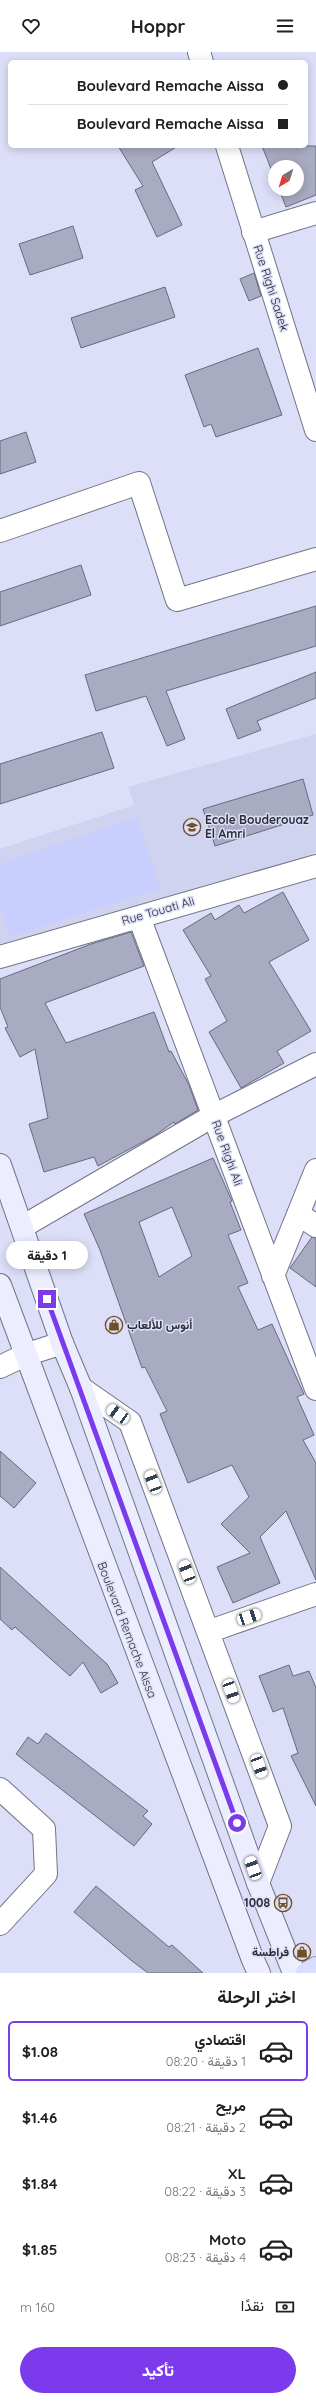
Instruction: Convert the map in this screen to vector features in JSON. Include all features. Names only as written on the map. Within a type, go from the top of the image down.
[{"type":"main road","points":[[0,1165],[62,1342],[81,1388],[258,1883],[294,1973]]},
{"type":"main road","name":"Boulevard Remache Aissa","points":[[0,1285],[138,1658],[259,1973]]},
{"type":"main road","points":[[307,1973],[316,1968]]},
{"type":"main road","points":[[290,1973],[298,1973]]},
{"type":"street","name":"Rue Righi Sadek","points":[[228,148],[253,232],[309,385],[316,430]]},
{"type":"street","points":[[253,232],[316,213]]},
{"type":"street","points":[[0,530],[139,483],[177,600],[316,559]]},
{"type":"street","name":"Rue Touati Ali","points":[[0,957],[316,866]]},
{"type":"street","name":"Rue Righi Ali","points":[[139,917],[316,1389]]},
{"type":"street","points":[[22,1227],[213,1116],[316,1064]]},
{"type":"street","points":[[273,1276],[316,1170]]},
{"type":"street","points":[[298,1214],[316,1226]]},
{"type":"street","points":[[0,1367],[25,1355],[62,1342]]},
{"type":"street","points":[[81,1388],[130,1422],[210,1631],[280,1826],[258,1883]]},
{"type":"street","points":[[210,1631],[316,1594]]},
{"type":"street","points":[[0,1788],[44,1829],[46,1874],[0,1924]]},
{"type":"shaded area","name":"Ecole Bouderouaz El Amri","points":[[316,734],[316,853],[0,948],[0,849],[134,805],[128,787]]},
{"type":"shaded area","points":[[137,818],[160,888],[11,937],[0,907],[0,864]]},
{"type":"building","points":[[308,146],[316,146],[316,195],[286,207],[282,196],[304,196],[304,160],[268,160],[268,161],[263,148],[308,148]]},
{"type":"building","points":[[119,148],[175,148],[152,162],[182,225],[157,237],[135,190],[143,186]]},
{"type":"building","points":[[73,226],[83,258],[30,275],[19,244]]},
{"type":"building","points":[[254,273],[261,296],[249,301],[240,279]]},
{"type":"building","points":[[165,287],[175,317],[81,348],[71,318]]},
{"type":"building","points":[[258,348],[282,415],[216,437],[211,424],[204,427],[185,375]]},
{"type":"building","points":[[26,432],[36,462],[0,474],[0,441]]},
{"type":"building","points":[[81,565],[91,595],[0,626],[0,592]]},
{"type":"building","points":[[316,606],[316,646],[166,691],[185,739],[167,746],[146,696],[96,711],[85,675]]},
{"type":"building","points":[[316,672],[316,698],[257,721],[261,730],[238,739],[226,709]]},
{"type":"building","points":[[102,732],[114,768],[0,804],[0,764]]},
{"type":"building","points":[[303,779],[313,815],[215,846],[203,809]]},
{"type":"building","points":[[283,892],[309,940],[269,962],[311,1031],[277,1051],[284,1063],[241,1088],[209,1032],[227,1021],[205,979],[211,976],[183,930],[211,913],[215,920],[239,905],[244,913]]},
{"type":"building","points":[[131,932],[144,966],[45,1003],[66,1043],[154,1012],[169,1052],[171,1051],[189,1085],[198,1110],[175,1124],[174,1122],[154,1136],[98,1166],[94,1157],[44,1172],[29,1124],[48,1118],[35,1049],[20,1057],[5,1028],[8,1027],[0,1007],[0,979],[91,944]]},
{"type":"building","points":[[213,1158],[232,1201],[230,1202],[241,1230],[228,1235],[248,1283],[238,1287],[258,1330],[272,1324],[304,1394],[297,1397],[314,1435],[303,1440],[316,1463],[316,1580],[286,1511],[260,1537],[280,1583],[233,1603],[217,1567],[250,1553],[221,1524],[249,1497],[232,1465],[188,1483],[160,1414],[167,1411],[145,1367],[142,1368],[100,1250],[84,1214]],"holes":[[[172,1207],[192,1256],[159,1277],[139,1222]]]},
{"type":"building","points":[[312,1237],[316,1238],[316,1287],[290,1268]]},
{"type":"building","points":[[0,1451],[36,1483],[14,1508],[0,1496]]},
{"type":"building","points":[[0,1567],[107,1664],[118,1683],[101,1693],[83,1662],[70,1676],[15,1627],[12,1630],[0,1619]]},
{"type":"building","points":[[289,1665],[293,1676],[309,1671],[316,1688],[316,1806],[291,1756],[298,1753],[283,1708],[273,1712],[259,1676]]},
{"type":"building","points":[[46,1733],[148,1811],[143,1816],[152,1824],[134,1846],[16,1754],[28,1737],[38,1744]]},
{"type":"building","points":[[96,1886],[169,1947],[172,1945],[203,1973],[148,1973],[132,1961],[74,1912]]},
{"type":"place","name":"Ecole Bouderouaz El Amri","points":[[192,827]]},
{"type":"place","name":"أنوس للألعاب","points":[[114,1325]]},
{"type":"place","name":"1008","points":[[283,1903]]},
{"type":"place","name":"فراطسة","points":[[302,1952]]},
{"type":"route","points":[[47,1299],[62,1342],[81,1388],[237,1823]]}]
